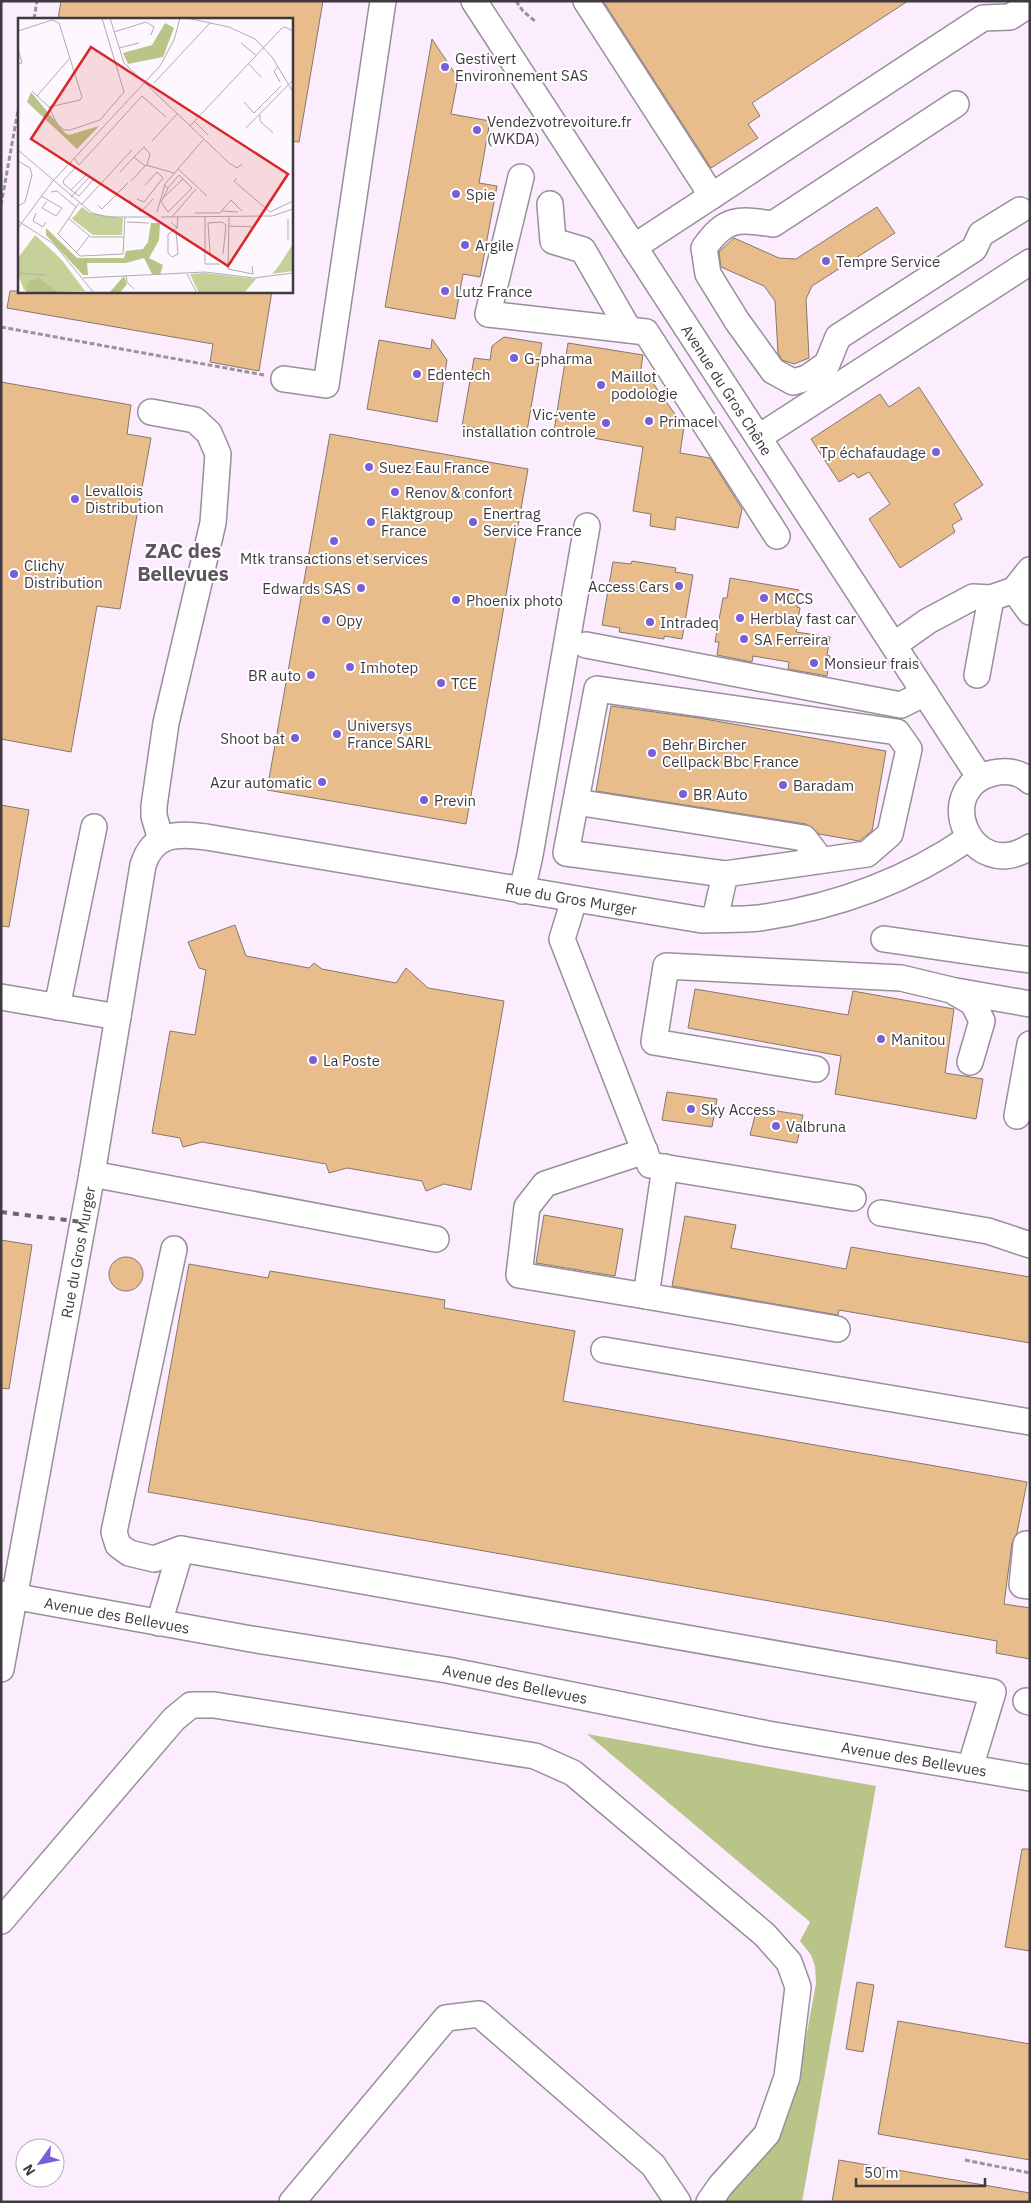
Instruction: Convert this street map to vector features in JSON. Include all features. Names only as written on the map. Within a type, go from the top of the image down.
[{"type":"street","points":[[284,379],[326,385],[384,1]]},
{"type":"street","name":"Avenue du Gros Chêne","points":[[474,1],[980,778]]},
{"type":"street","points":[[586,1],[712,196]]},
{"type":"street","points":[[634,247],[983,18],[1010,17],[1030,4]]},
{"type":"street","points":[[956,104],[773,224],[751,221],[731,222],[716,230],[704,248],[708,274],[737,321],[773,371],[793,382],[807,378],[827,364],[838,337],[974,249],[981,234],[1020,210]]},
{"type":"street","points":[[522,177],[488,314],[640,334],[682,320]]},
{"type":"street","points":[[550,204],[553,241],[583,250],[777,536]]},
{"type":"street","points":[[759,437],[1030,262]]},
{"type":"street","points":[[151,412],[195,420],[209,433],[218,454],[213,523],[166,723],[154,811],[156,828],[161,840]]},
{"type":"street","points":[[522,891],[530,855],[587,526]]},
{"type":"street","points":[[894,645],[928,621],[973,597],[991,598],[1014,590],[1030,570]]},
{"type":"street","points":[[1014,590],[1030,612]]},
{"type":"street","points":[[978,675],[991,598]]},
{"type":"street","points":[[586,646],[901,705],[925,693]]},
{"type":"street","points":[[597,689],[897,732],[909,749],[890,834],[867,854],[725,874],[566,853],[576,802],[597,689]]},
{"type":"street","points":[[1030,780],[1008,772],[998,771],[980,778],[968,790],[962,806],[962,823],[969,838],[976,846],[993,855],[1013,855],[1030,848]]},
{"type":"street","points":[[576,802],[804,838],[821,860]]},
{"type":"street","points":[[56,1007],[94,827]]},
{"type":"street","name":"Rue du Gros Murger","points":[[1,1669],[9,1596],[23,1545],[92,1174],[143,865],[147,853],[161,840],[176,836],[206,837],[702,920],[758,918],[824,906],[858,895],[912,872],[969,838]]},
{"type":"street","points":[[714,919],[725,874]]},
{"type":"street","points":[[574,900],[562,939],[650,1165],[853,1198]]},
{"type":"street","points":[[884,939],[1030,960]]},
{"type":"street","points":[[910,981],[912,943]]},
{"type":"street","points":[[816,1069],[654,1042],[666,966],[901,978],[950,990],[1030,1004]]},
{"type":"street","points":[[950,990],[973,1003],[982,1021],[970,1062]]},
{"type":"street","points":[[1,997],[118,1017]]},
{"type":"street","points":[[1017,1116],[1030,1044]]},
{"type":"street","points":[[645,1151],[545,1184],[527,1207],[519,1275],[837,1329]]},
{"type":"street","points":[[646,1296],[665,1168]]},
{"type":"street","points":[[92,1174],[436,1239]]},
{"type":"street","points":[[881,1213],[988,1231],[1030,1245]]},
{"type":"street","points":[[174,1249],[114,1532],[118,1545],[129,1552],[154,1559],[181,1549],[993,1692],[970,1768]]},
{"type":"street","points":[[604,1350],[1030,1422]]},
{"type":"street","points":[[1029,1538],[1022,1585],[1030,1586]]},
{"type":"street","points":[[159,1623],[181,1549]]},
{"type":"street","name":"Avenue des Bellevues","points":[[9,1596],[159,1623],[446,1670],[768,1734],[1030,1778]]},
{"type":"street","points":[[1,1921],[174,1719],[191,1705],[214,1705],[535,1756],[573,1773],[765,1935],[789,1962],[798,1988],[787,2077],[767,2134],[721,2185],[709,2202]]},
{"type":"street","points":[[292,2202],[446,2018],[479,2014],[653,2165],[678,2202]]},
{"type":"path","points":[[34,18],[37,1]]},
{"type":"path","points":[[516,1],[523,11],[536,22]]},
{"type":"path","points":[[1,205],[18,111]]},
{"type":"path","points":[[1,327],[284,379]]},
{"type":"path","points":[[965,2160],[1030,2174]]},
{"type":"shaded area","points":[[1,1],[1030,1],[1030,2202],[1,2202]]},
{"type":"green space","points":[[587,1734],[876,1786],[802,2202],[725,2202],[784,2127],[802,2060],[816,1983],[815,1966],[811,1955],[800,1941],[810,1922]]},
{"type":"building","points":[[61,1],[323,1],[299,142],[292,141],[292,18],[58,18]]},
{"type":"building","points":[[603,1],[908,1],[752,103],[760,116],[748,124],[758,138],[711,168]]},
{"type":"building","points":[[432,39],[458,78],[451,114],[490,121],[479,183],[497,186],[480,277],[463,274],[455,319],[385,307]]},
{"type":"building","points":[[877,207],[895,233],[812,286],[806,299],[809,358],[794,364],[782,360],[778,353],[775,301],[764,286],[721,267],[719,252],[734,238],[779,258],[796,259]]},
{"type":"building","points":[[10,291],[272,292],[259,371],[210,362],[213,344],[7,308]]},
{"type":"building","points":[[504,337],[542,343],[526,437],[462,426],[474,358],[490,360],[492,346]]},
{"type":"building","points":[[432,339],[447,360],[437,422],[367,409],[379,340],[431,349]]},
{"type":"building","points":[[568,343],[643,355],[640,375],[648,376],[684,427],[680,453],[710,458],[742,509],[738,528],[676,517],[675,530],[650,526],[651,514],[633,511],[643,447],[554,431]]},
{"type":"building","points":[[1,382],[131,405],[127,434],[151,438],[120,609],[97,606],[71,752],[1,739]]},
{"type":"building","points":[[919,387],[983,485],[954,504],[962,519],[952,525],[955,532],[900,568],[869,519],[890,504],[869,472],[858,478],[854,473],[839,482],[811,439],[880,394],[889,407]]},
{"type":"building","points":[[330,434],[528,469],[466,824],[267,790]]},
{"type":"building","points":[[632,561],[676,568],[675,572],[693,575],[682,639],[664,636],[664,639],[619,632],[620,628],[602,625],[613,562],[631,564]]},
{"type":"building","points":[[730,578],[799,590],[797,607],[800,608],[796,632],[830,637],[827,655],[830,656],[827,676],[788,669],[789,662],[753,656],[752,662],[717,655],[719,642],[715,642],[723,598],[727,598]]},
{"type":"building","points":[[611,706],[699,718],[886,751],[872,831],[859,841],[819,834],[806,824],[596,791]]},
{"type":"building","points":[[1,805],[29,810],[9,927],[1,926]]},
{"type":"building","points":[[235,925],[246,956],[309,968],[314,963],[322,969],[396,983],[406,968],[428,988],[504,1001],[471,1190],[444,1184],[426,1191],[422,1181],[347,1168],[329,1173],[326,1164],[202,1142],[183,1147],[180,1138],[152,1133],[170,1031],[195,1035],[206,970],[199,968],[188,942]]},
{"type":"building","points":[[695,989],[848,1015],[853,991],[954,1009],[945,1073],[983,1079],[976,1119],[835,1094],[841,1056],[688,1028]]},
{"type":"building","points":[[667,1092],[717,1099],[712,1127],[662,1120]]},
{"type":"building","points":[[757,1108],[803,1115],[797,1143],[750,1135]]},
{"type":"building","points":[[544,1215],[623,1229],[615,1276],[536,1263]]},
{"type":"building","points":[[685,1216],[736,1225],[731,1248],[846,1269],[851,1247],[1030,1277],[1030,1343],[839,1310],[838,1315],[672,1286]]},
{"type":"building","points":[[1,1240],[32,1245],[9,1389],[1,1388]]},
{"type":"building","points":[[126,1257],[133,1258],[138,1262],[142,1267],[142,1281],[138,1286],[133,1290],[126,1291],[119,1290],[114,1286],[110,1281],[109,1274],[110,1267],[114,1262],[119,1258]]},
{"type":"building","points":[[189,1264],[268,1278],[270,1271],[445,1300],[444,1308],[575,1331],[563,1401],[1027,1482],[1017,1533],[1012,1543],[1004,1604],[1030,1608],[1030,1659],[996,1653],[997,1641],[148,1492]]},
{"type":"building","points":[[1022,1849],[1030,1849],[1030,1951],[1005,1947]]},
{"type":"building","points":[[857,1982],[874,1985],[863,2052],[846,2049]]},
{"type":"building","points":[[898,2021],[1030,2044],[1030,2160],[878,2134]]},
{"type":"building","points":[[839,2160],[1030,2193],[1030,2202],[832,2202]]},
{"type":"railway","points":[[1,1212],[82,1222]]},
{"type":"place","name":"Gestivert Environnement SAS","points":[[445,67]]},
{"type":"place","name":"Vendezvotrevoiture.fr (WKDA)","points":[[477,130]]},
{"type":"place","name":"Spie","points":[[456,194]]},
{"type":"place","name":"Argile","points":[[465,245]]},
{"type":"place","name":"Tempre Service","points":[[826,261]]},
{"type":"place","name":"Lutz France","points":[[445,291]]},
{"type":"place","name":"G-pharma","points":[[514,358]]},
{"type":"place","name":"Edentech","points":[[417,374]]},
{"type":"place","name":"Maillot podologie","points":[[601,385]]},
{"type":"place","name":"Primacel","points":[[649,421]]},
{"type":"place","name":"Vic-vente installation controle","points":[[606,423]]},
{"type":"place","name":"Tp échafaudage","points":[[936,452]]},
{"type":"place","name":"Suez Eau France","points":[[369,467]]},
{"type":"place","name":"Renov & confort","points":[[395,492]]},
{"type":"place","name":"Levallois Distribution","points":[[75,499]]},
{"type":"place","name":"Flaktgroup France","points":[[371,522]]},
{"type":"place","name":"Enertrag Service France","points":[[473,522]]},
{"type":"place","name":"Mtk transactions et services","points":[[334,541]]},
{"type":"place","name":"Clichy Distribution","points":[[14,574]]},
{"type":"place","name":"Access Cars","points":[[679,586]]},
{"type":"place","name":"Edwards SAS","points":[[361,588]]},
{"type":"place","name":"MCCS","points":[[764,598]]},
{"type":"place","name":"Phoenix photo","points":[[456,600]]},
{"type":"place","name":"Herblay fast car","points":[[740,618]]},
{"type":"place","name":"Opy","points":[[326,620]]},
{"type":"place","name":"Intradeq","points":[[650,622]]},
{"type":"place","name":"SA Ferreira","points":[[744,639]]},
{"type":"place","name":"Monsieur frais","points":[[814,663]]},
{"type":"place","name":"Imhotep","points":[[350,667]]},
{"type":"place","name":"BR auto","points":[[311,675]]},
{"type":"place","name":"TCE","points":[[441,683]]},
{"type":"place","name":"Universys France SARL","points":[[337,734]]},
{"type":"place","name":"Shoot bat","points":[[295,738]]},
{"type":"place","name":"Behr Bircher Cellpack Bbc France","points":[[652,753]]},
{"type":"place","name":"Azur automatic","points":[[322,782]]},
{"type":"place","name":"Baradam","points":[[783,785]]},
{"type":"place","name":"BR Auto","points":[[683,794]]},
{"type":"place","name":"Previn","points":[[424,800]]},
{"type":"place","name":"Manitou","points":[[881,1039]]},
{"type":"place","name":"La Poste","points":[[313,1060]]},
{"type":"place","name":"Sky Access","points":[[691,1109]]},
{"type":"place","name":"Valbruna","points":[[776,1126]]},
{"type":"district","name":"ZAC des Bellevues","points":[[183,562]]}]
